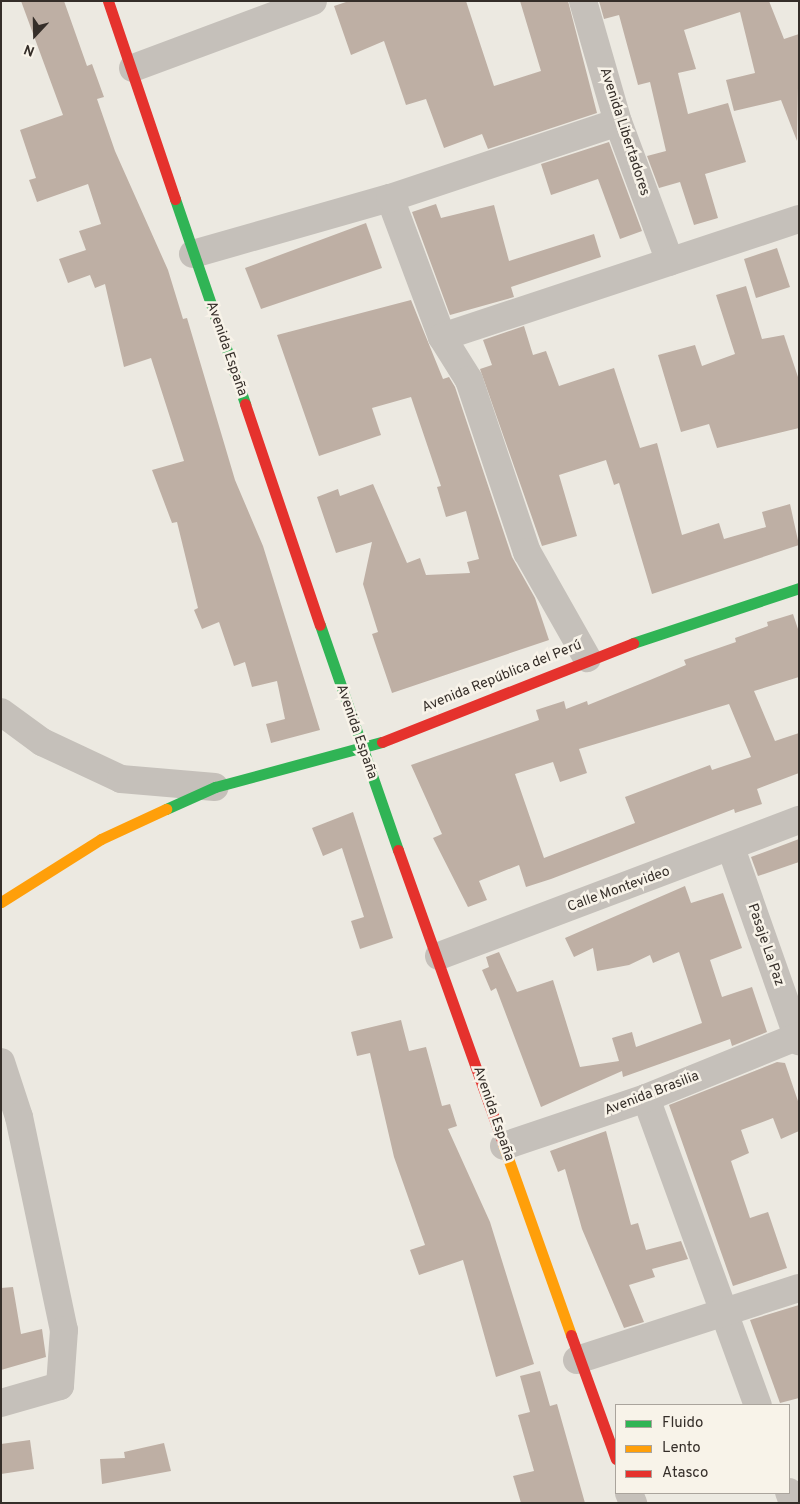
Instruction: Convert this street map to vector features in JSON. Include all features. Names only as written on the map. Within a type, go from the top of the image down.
[{"type":"street","name":"Avenida España","points":[[108,1],[362,750],[439,956],[577,1360],[615,1456]]},
{"type":"street","points":[[132,68],[313,1]]},
{"type":"street","name":"Avenida Libertadores","points":[[583,1],[618,122],[670,262]]},
{"type":"street","points":[[193,254],[390,198],[618,122]]},
{"type":"street","points":[[390,198],[442,337],[469,380],[527,552],[587,658]]},
{"type":"street","points":[[442,337],[799,219]]},
{"type":"street","name":"Avenida República del Perú","points":[[1,902],[101,839],[215,787],[362,750],[587,658],[799,588]]},
{"type":"street","points":[[1,712],[42,742],[121,779],[215,787]]},
{"type":"street","name":"Calle Montevideo","points":[[439,956],[731,848],[799,820]]},
{"type":"street","name":"Pasaje La Paz","points":[[731,848],[798,1038]]},
{"type":"street","name":"Avenida Brasilia","points":[[504,1146],[646,1098],[798,1038]]},
{"type":"street","points":[[1,1062],[10,1120],[64,1330],[60,1386],[1,1403]]},
{"type":"street","points":[[646,1098],[758,1404]]},
{"type":"street","points":[[577,1360],[725,1314],[799,1288]]},
{"type":"building","points":[[21,1],[64,1],[87,66],[92,64],[104,97],[97,99],[115,151],[168,270],[183,319],[187,318],[235,480],[263,546],[320,730],[271,743],[266,724],[285,719],[277,681],[252,687],[245,662],[234,666],[219,622],[202,629],[194,610],[198,608],[177,522],[172,523],[152,470],[184,461],[151,358],[124,367],[105,284],[95,288],[90,275],[68,283],[59,259],[86,250],[79,231],[101,224],[88,184],[37,202],[29,180],[36,178],[20,130],[63,115]]},
{"type":"building","points":[[349,1],[466,1],[494,86],[541,71],[520,1],[568,1],[597,113],[488,149],[482,134],[444,148],[426,99],[406,105],[384,41],[351,55],[334,6]]},
{"type":"building","points":[[599,1],[769,1],[784,39],[799,34],[797,141],[781,100],[734,111],[726,80],[755,73],[740,12],[684,30],[696,69],[678,73],[688,114],[728,103],[746,162],[705,174],[718,218],[694,225],[680,182],[659,188],[647,156],[666,151],[650,82],[638,85],[619,15],[604,19]]},
{"type":"building","points":[[609,142],[642,231],[620,239],[598,179],[551,195],[541,164]]},
{"type":"building","points":[[436,204],[441,218],[494,205],[509,261],[594,234],[601,257],[511,287],[514,297],[450,315],[412,212]]},
{"type":"building","points":[[366,223],[382,268],[261,309],[245,268]]},
{"type":"building","points":[[777,248],[790,287],[756,298],[744,259]]},
{"type":"building","points":[[746,286],[762,339],[784,335],[799,380],[799,428],[717,448],[709,424],[681,432],[658,355],[695,345],[702,366],[735,354],[716,295]]},
{"type":"building","points":[[411,300],[443,379],[449,377],[455,387],[512,557],[535,598],[549,640],[392,693],[372,634],[378,632],[363,584],[372,542],[336,553],[317,497],[338,489],[340,496],[373,484],[407,563],[420,558],[426,575],[470,573],[467,562],[479,559],[466,511],[446,517],[437,487],[441,486],[411,397],[372,408],[381,435],[319,456],[277,335]]},
{"type":"building","points":[[524,326],[533,355],[546,351],[559,386],[614,368],[640,448],[657,443],[682,535],[719,523],[724,539],[766,527],[762,512],[790,504],[799,545],[652,594],[619,483],[614,485],[606,460],[559,475],[577,536],[542,546],[480,369],[492,365],[483,340]]},
{"type":"building","points":[[793,614],[799,632],[799,677],[754,691],[775,741],[799,733],[799,773],[757,789],[762,804],[735,813],[734,809],[551,879],[526,887],[519,865],[479,881],[487,900],[468,907],[433,838],[442,834],[411,765],[539,720],[536,710],[564,701],[566,709],[587,701],[588,705],[686,665],[684,660],[736,642],[735,638],[768,626],[767,622]],"holes":[[[729,704],[751,757],[712,770],[710,765],[625,797],[635,823],[544,858],[515,774],[553,762],[560,782],[587,773],[579,749]]]},
{"type":"building","points":[[353,812],[393,938],[360,949],[351,921],[364,917],[342,848],[323,856],[312,828]]},
{"type":"building","points":[[799,839],[799,862],[758,876],[751,857]]},
{"type":"building","points":[[685,886],[691,903],[723,893],[742,948],[710,960],[722,997],[752,987],[767,1032],[732,1046],[730,1039],[623,1077],[622,1071],[541,1107],[496,988],[491,991],[482,970],[489,967],[486,957],[499,952],[517,992],[553,980],[580,1067],[619,1061],[612,1038],[632,1032],[636,1047],[702,1023],[679,952],[653,963],[650,955],[629,965],[597,971],[593,948],[574,957],[565,938]]},
{"type":"building","points":[[401,1020],[409,1051],[426,1047],[442,1106],[450,1104],[457,1126],[448,1129],[490,1222],[534,1364],[496,1377],[463,1260],[419,1275],[410,1250],[425,1245],[394,1157],[370,1053],[357,1056],[351,1032]]},
{"type":"building","points":[[777,1062],[785,1063],[799,1104],[799,1131],[781,1139],[773,1118],[741,1130],[749,1153],[731,1161],[750,1218],[768,1212],[787,1268],[733,1286],[669,1105]]},
{"type":"building","points":[[606,1131],[631,1225],[638,1223],[646,1250],[681,1241],[688,1259],[652,1269],[655,1277],[629,1285],[644,1322],[624,1328],[582,1229],[565,1169],[558,1172],[550,1151]]},
{"type":"building","points":[[13,1287],[21,1334],[42,1329],[46,1357],[1,1370],[1,1288]]},
{"type":"building","points":[[799,1305],[799,1398],[780,1403],[750,1320]]},
{"type":"building","points":[[540,1371],[550,1406],[557,1404],[585,1503],[521,1503],[513,1476],[534,1471],[518,1415],[530,1412],[520,1376]]},
{"type":"building","points":[[30,1440],[34,1469],[1,1474],[1,1444]]},
{"type":"building","points":[[164,1443],[171,1471],[102,1484],[100,1459],[125,1458],[124,1452]]},
{"type":"traffic: fast","points":[[175,199],[245,404]]},
{"type":"traffic: fast","points":[[633,643],[799,588]]},
{"type":"traffic: fast","points":[[320,625],[398,850]]},
{"type":"traffic: fast","points":[[166,809],[215,787],[382,742]]},
{"type":"traffic: slow","points":[[1,902],[101,839],[166,809]]},
{"type":"traffic: slow","points":[[503,1144],[571,1335]]},
{"type":"traffic: jam","points":[[108,1],[175,199]]},
{"type":"traffic: jam","points":[[245,404],[320,625]]},
{"type":"traffic: jam","points":[[382,742],[633,643]]},
{"type":"traffic: jam","points":[[398,850],[503,1144]]},
{"type":"traffic: jam","points":[[571,1335],[615,1456]]}]
